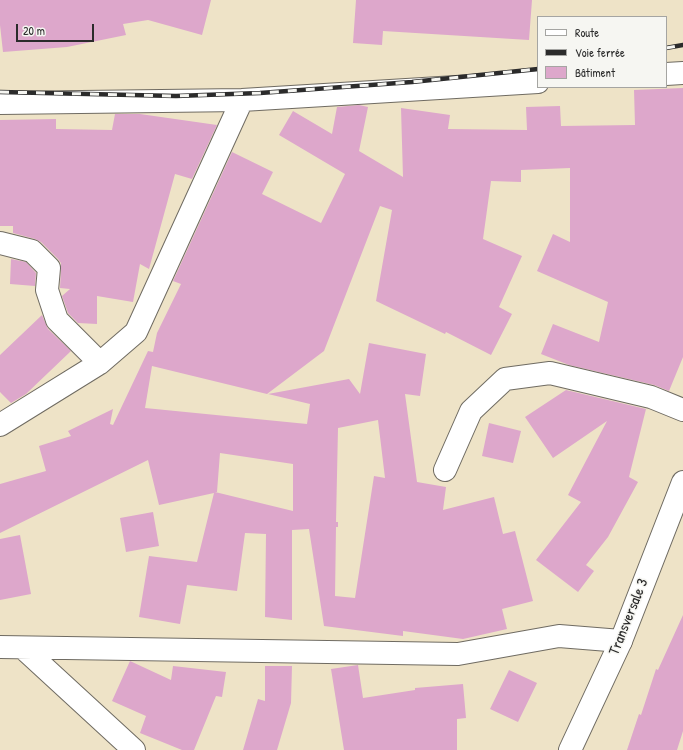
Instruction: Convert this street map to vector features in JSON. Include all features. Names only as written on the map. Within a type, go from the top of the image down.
[{"type":"street","points":[[667,74],[683,73]]},
{"type":"street","points":[[0,103],[242,100],[537,82]]},
{"type":"street","points":[[0,425],[100,363],[136,332],[242,100]]},
{"type":"street","points":[[0,243],[32,251],[49,268],[47,290],[57,320],[100,363]]},
{"type":"street","points":[[446,470],[471,411],[505,379],[550,373],[650,397],[683,410]]},
{"type":"street","name":"Transversale 3","points":[[570,750],[621,641],[683,482]]},
{"type":"street","points":[[0,647],[458,654],[560,636],[621,641]]},
{"type":"street","points":[[24,648],[134,750]]},
{"type":"building","points":[[0,0],[211,0],[202,35],[148,20],[123,24],[126,35],[67,47],[3,52],[0,25]]},
{"type":"building","points":[[356,0],[532,0],[529,40],[383,31],[382,45],[353,43]]},
{"type":"building","points":[[683,88],[683,357],[669,391],[654,385],[569,365],[541,354],[553,324],[599,342],[608,302],[537,271],[553,234],[570,242],[570,168],[521,170],[521,182],[491,181],[483,239],[522,256],[499,307],[512,314],[491,355],[446,332],[445,334],[376,301],[392,210],[380,206],[324,351],[267,394],[152,366],[145,408],[307,424],[310,404],[268,394],[349,379],[360,394],[369,343],[426,354],[420,396],[405,394],[417,482],[446,487],[443,510],[494,497],[503,534],[515,531],[533,601],[502,609],[507,629],[463,639],[403,631],[403,636],[324,626],[309,529],[292,530],[292,620],[265,617],[266,534],[245,533],[237,591],[187,585],[180,624],[139,617],[149,556],[197,562],[214,493],[159,505],[148,460],[0,533],[0,484],[46,471],[39,446],[71,436],[68,431],[113,409],[110,424],[113,425],[148,351],[153,352],[157,333],[181,284],[173,281],[232,152],[273,172],[262,194],[321,223],[345,174],[279,135],[293,111],[332,134],[337,107],[359,105],[368,107],[359,151],[403,177],[401,108],[450,115],[448,129],[527,130],[526,107],[560,106],[561,126],[635,125],[634,90]],"holes":[[[378,420],[385,478],[374,476],[355,598],[335,596],[336,527],[338,527],[338,522],[336,522],[338,428]],[[220,453],[293,464],[293,511],[215,492],[217,492]]]},
{"type":"building","points":[[115,114],[140,114],[217,125],[192,179],[175,174],[149,269],[140,264],[133,302],[97,296],[97,324],[78,323],[68,313],[62,296],[70,289],[60,288],[61,263],[58,259],[41,242],[13,233],[13,226],[0,226],[0,120],[56,119],[56,129],[112,130]]},
{"type":"building","points":[[11,259],[26,262],[36,273],[35,286],[10,284]]},
{"type":"building","points":[[42,315],[48,329],[71,351],[26,394],[11,403],[0,392],[0,355]]},
{"type":"building","points":[[566,390],[646,409],[629,477],[638,482],[608,537],[586,565],[594,571],[578,592],[536,560],[581,502],[568,495],[607,421],[553,458],[525,417]]},
{"type":"building","points":[[489,423],[521,431],[513,463],[482,456]]},
{"type":"building","points":[[153,512],[159,546],[126,552],[120,518]]},
{"type":"building","points":[[20,535],[31,594],[0,600],[0,539]]},
{"type":"building","points":[[683,615],[683,731],[677,750],[627,750],[639,714],[641,715],[656,669],[658,670]]},
{"type":"building","points":[[130,661],[171,680],[173,666],[226,672],[222,697],[216,696],[194,750],[182,750],[140,733],[146,716],[112,701]]},
{"type":"building","points":[[358,665],[363,698],[415,690],[415,688],[463,684],[466,718],[457,719],[457,750],[344,750],[331,669]]},
{"type":"building","points":[[265,666],[292,666],[291,703],[277,750],[243,750],[258,699],[265,701]]},
{"type":"building","points":[[509,670],[537,683],[518,722],[490,709]]},
{"type":"railway","points":[[667,48],[683,45]]},
{"type":"railway","points":[[0,92],[176,96],[260,93],[412,82],[537,69]]}]
